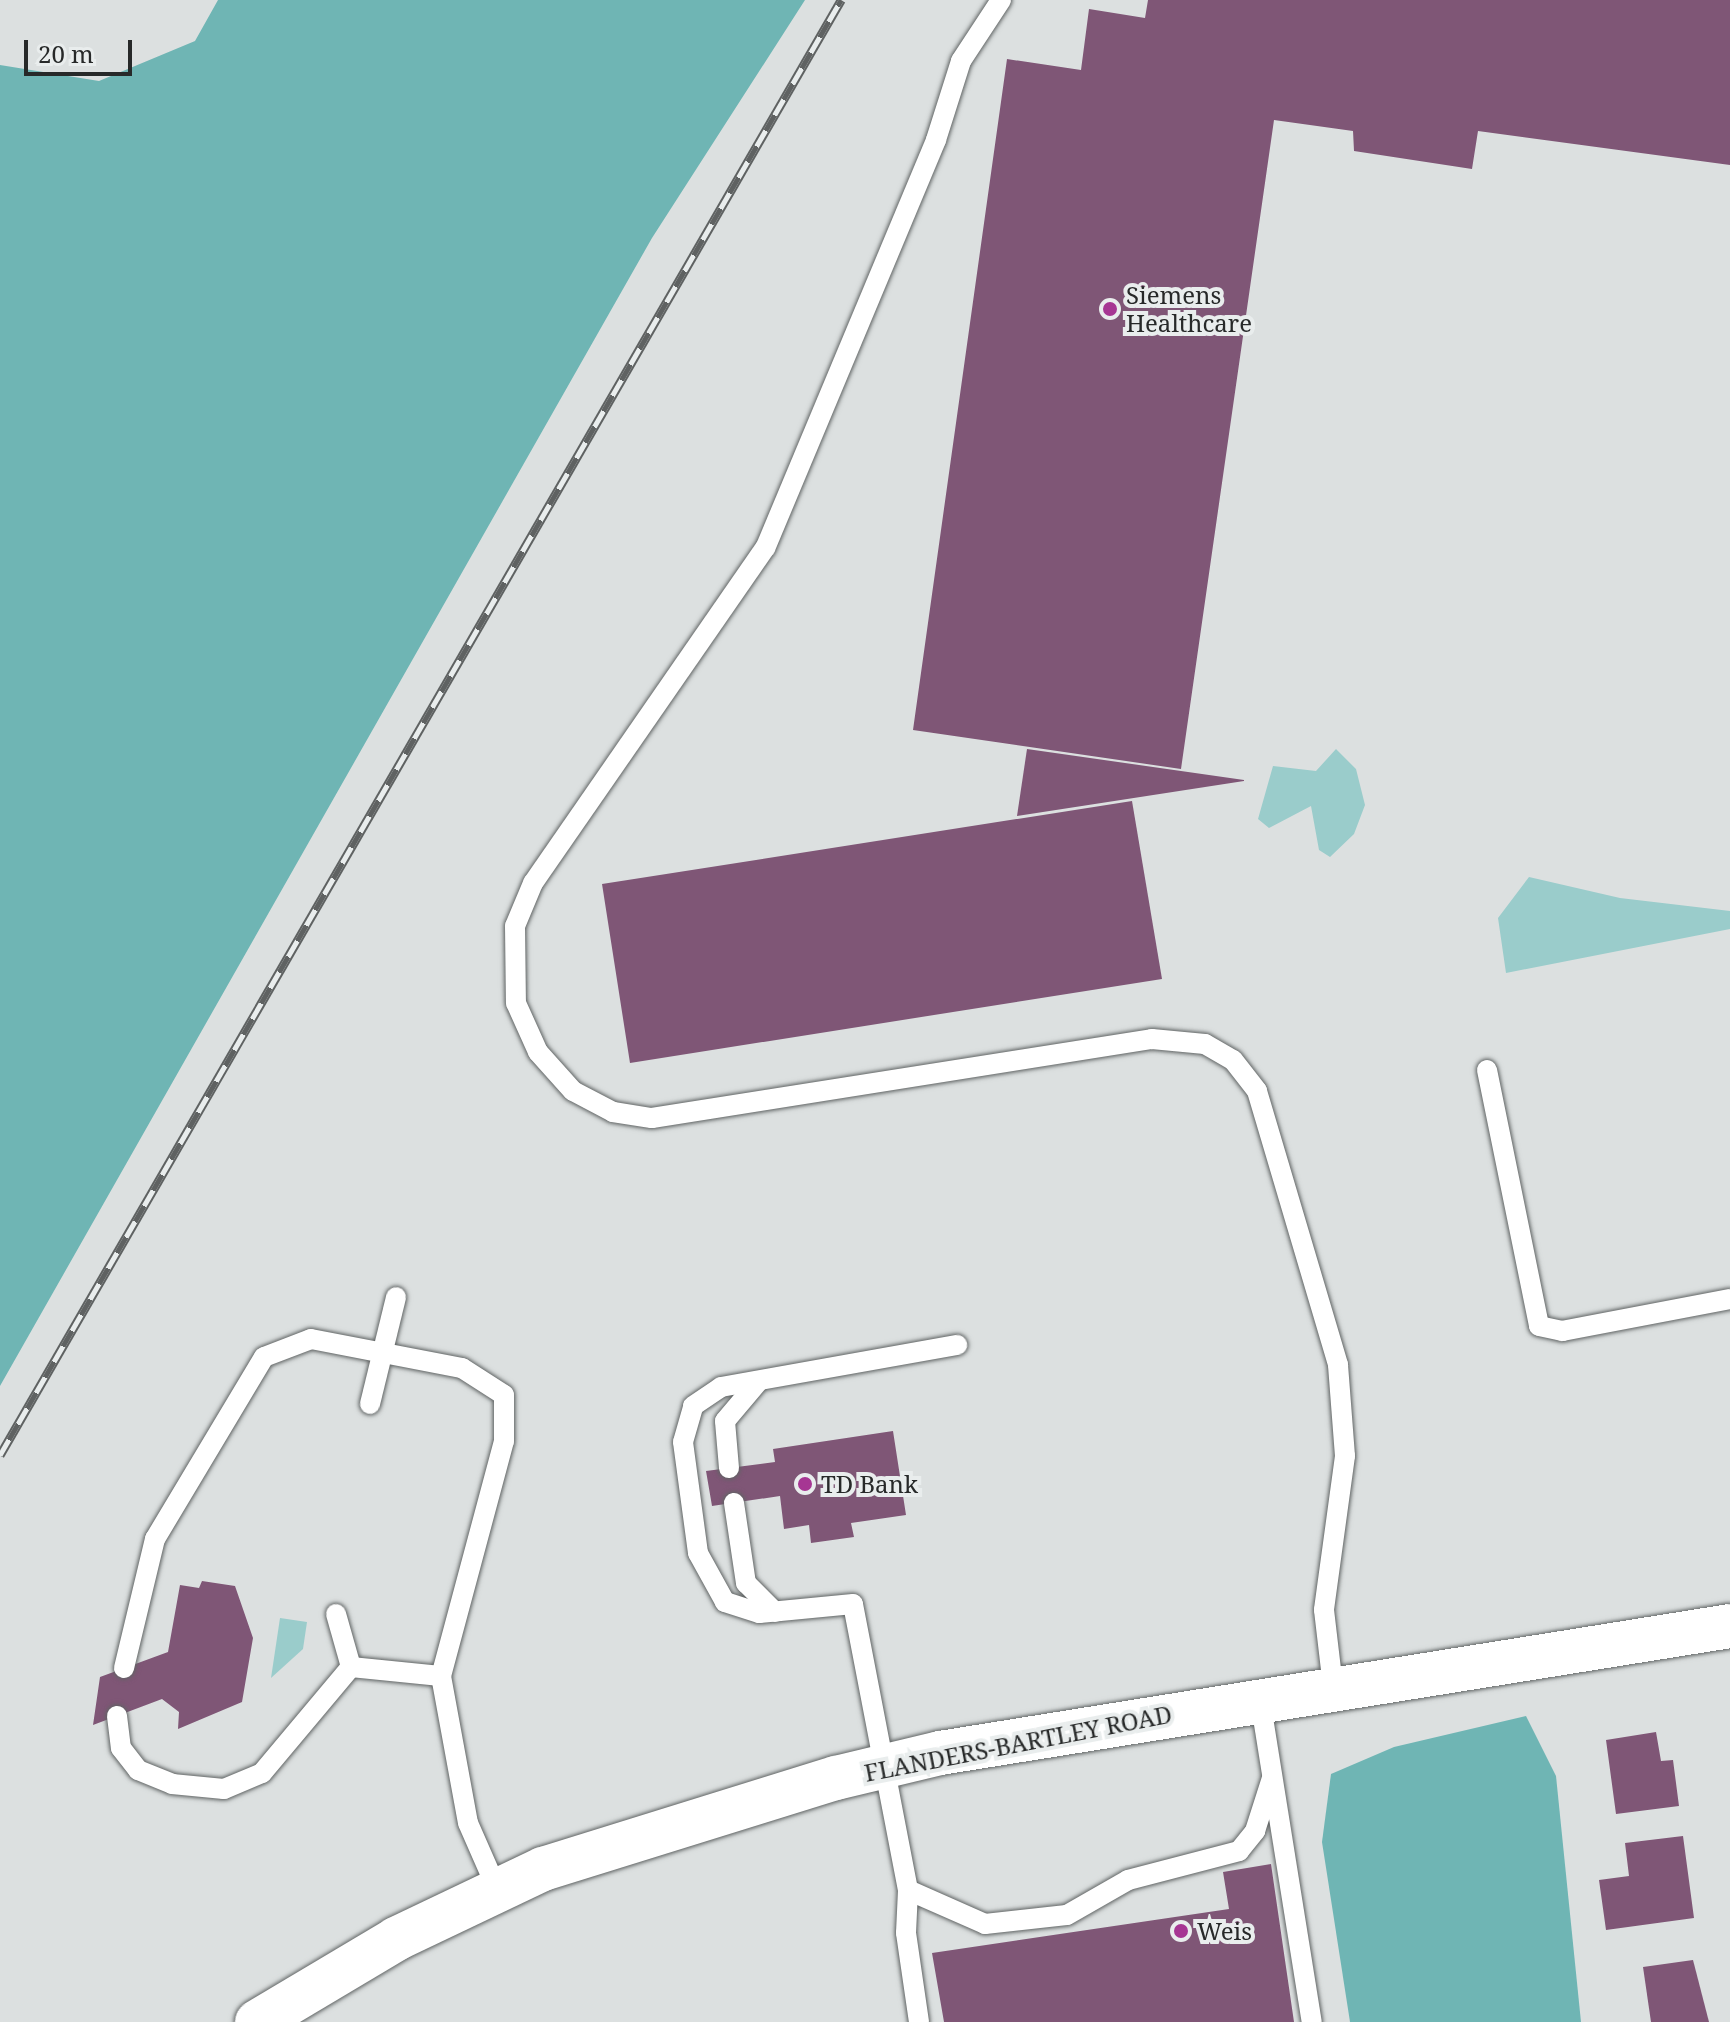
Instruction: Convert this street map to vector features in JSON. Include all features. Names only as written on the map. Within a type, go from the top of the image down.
[{"type":"street","name":"FLANDERS-BARTLEY ROAD","points":[[257,2022],[497,1889],[621,1840],[881,1766],[1260,1699],[1730,1626]]},
{"type":"lane","points":[[1001,0],[961,61],[936,140],[765,548],[533,883],[512,946],[516,1003],[538,1052],[573,1091],[613,1112],[652,1118],[1152,1039],[1205,1044],[1233,1060],[1257,1091],[1338,1365],[1345,1468],[1324,1610],[1333,1687]]},
{"type":"lane","points":[[1487,1070],[1539,1326],[1562,1331],[1730,1299]]},
{"type":"lane","points":[[370,1404],[396,1297]]},
{"type":"lane","points":[[124,1668],[155,1539],[264,1357],[311,1339],[462,1368],[504,1395],[504,1441],[441,1676],[468,1823],[497,1889]]},
{"type":"lane","points":[[919,2022],[906,1933],[908,1890],[881,1766],[853,1604],[775,1612],[743,1611],[713,1588],[698,1553],[683,1442],[703,1395],[777,1375],[957,1345]]},
{"type":"lane","points":[[729,1468],[724,1433],[731,1410],[753,1385],[777,1375]]},
{"type":"lane","points":[[734,1503],[746,1583],[775,1612]]},
{"type":"lane","points":[[336,1614],[351,1667]]},
{"type":"lane","points":[[351,1667],[441,1676]]},
{"type":"lane","points":[[117,1716],[125,1756],[147,1775],[185,1787],[237,1787],[262,1773],[351,1667]]},
{"type":"lane","points":[[1260,1699],[1312,2022]]},
{"type":"lane","points":[[908,1890],[985,1924],[1067,1915],[1128,1880],[1239,1851],[1259,1822],[1272,1778]]},
{"type":"shaded area","points":[[218,0],[805,0],[652,238],[0,1386],[0,65],[99,81],[195,41]]},
{"type":"shaded area","points":[[1336,749],[1356,769],[1365,805],[1354,834],[1330,857],[1319,850],[1311,806],[1269,828],[1258,819],[1273,766],[1316,771]]},
{"type":"shaded area","points":[[1529,877],[1620,898],[1730,911],[1730,929],[1506,973],[1498,918]]},
{"type":"shaded area","points":[[280,1618],[307,1622],[303,1649],[271,1678]]},
{"type":"shaded area","points":[[1526,1716],[1556,1776],[1581,2022],[1350,2022],[1322,1842],[1331,1774],[1394,1747]]},
{"type":"building","name":"Siemens Healthcare","points":[[1148,0],[1730,0],[1730,165],[1478,131],[1472,169],[1354,151],[1353,131],[1274,120],[1181,769],[913,730],[1007,59],[1081,70],[1089,9],[1145,18]]},
{"type":"building","points":[[1027,749],[1244,780],[1244,781],[1017,816]]},
{"type":"building","points":[[1132,801],[1162,979],[630,1063],[602,884]]},
{"type":"building","name":"TD Bank","points":[[893,1431],[906,1515],[851,1523],[854,1537],[811,1543],[809,1525],[784,1529],[780,1496],[712,1506],[706,1471],[775,1462],[773,1449]]},
{"type":"building","points":[[202,1581],[235,1586],[253,1638],[242,1702],[178,1729],[179,1712],[162,1699],[93,1725],[100,1677],[168,1652],[180,1585],[199,1588]]},
{"type":"building","points":[[1656,1732],[1661,1761],[1673,1760],[1679,1806],[1616,1814],[1606,1740]]},
{"type":"building","points":[[1683,1836],[1694,1918],[1606,1930],[1599,1880],[1629,1876],[1625,1843]]},
{"type":"building","name":"Weis","points":[[1271,1864],[1294,2022],[944,2022],[932,1953],[1229,1909],[1223,1872]]},
{"type":"building","points":[[1693,1960],[1709,2022],[1651,2022],[1643,1967]]},
{"type":"railway","points":[[0,1455],[841,0]]},
{"type":"place","name":"Siemens Healthcare","points":[[1110,309]]},
{"type":"place","name":"TD Bank","points":[[805,1484]]},
{"type":"place","name":"Weis","points":[[1181,1931]]}]
